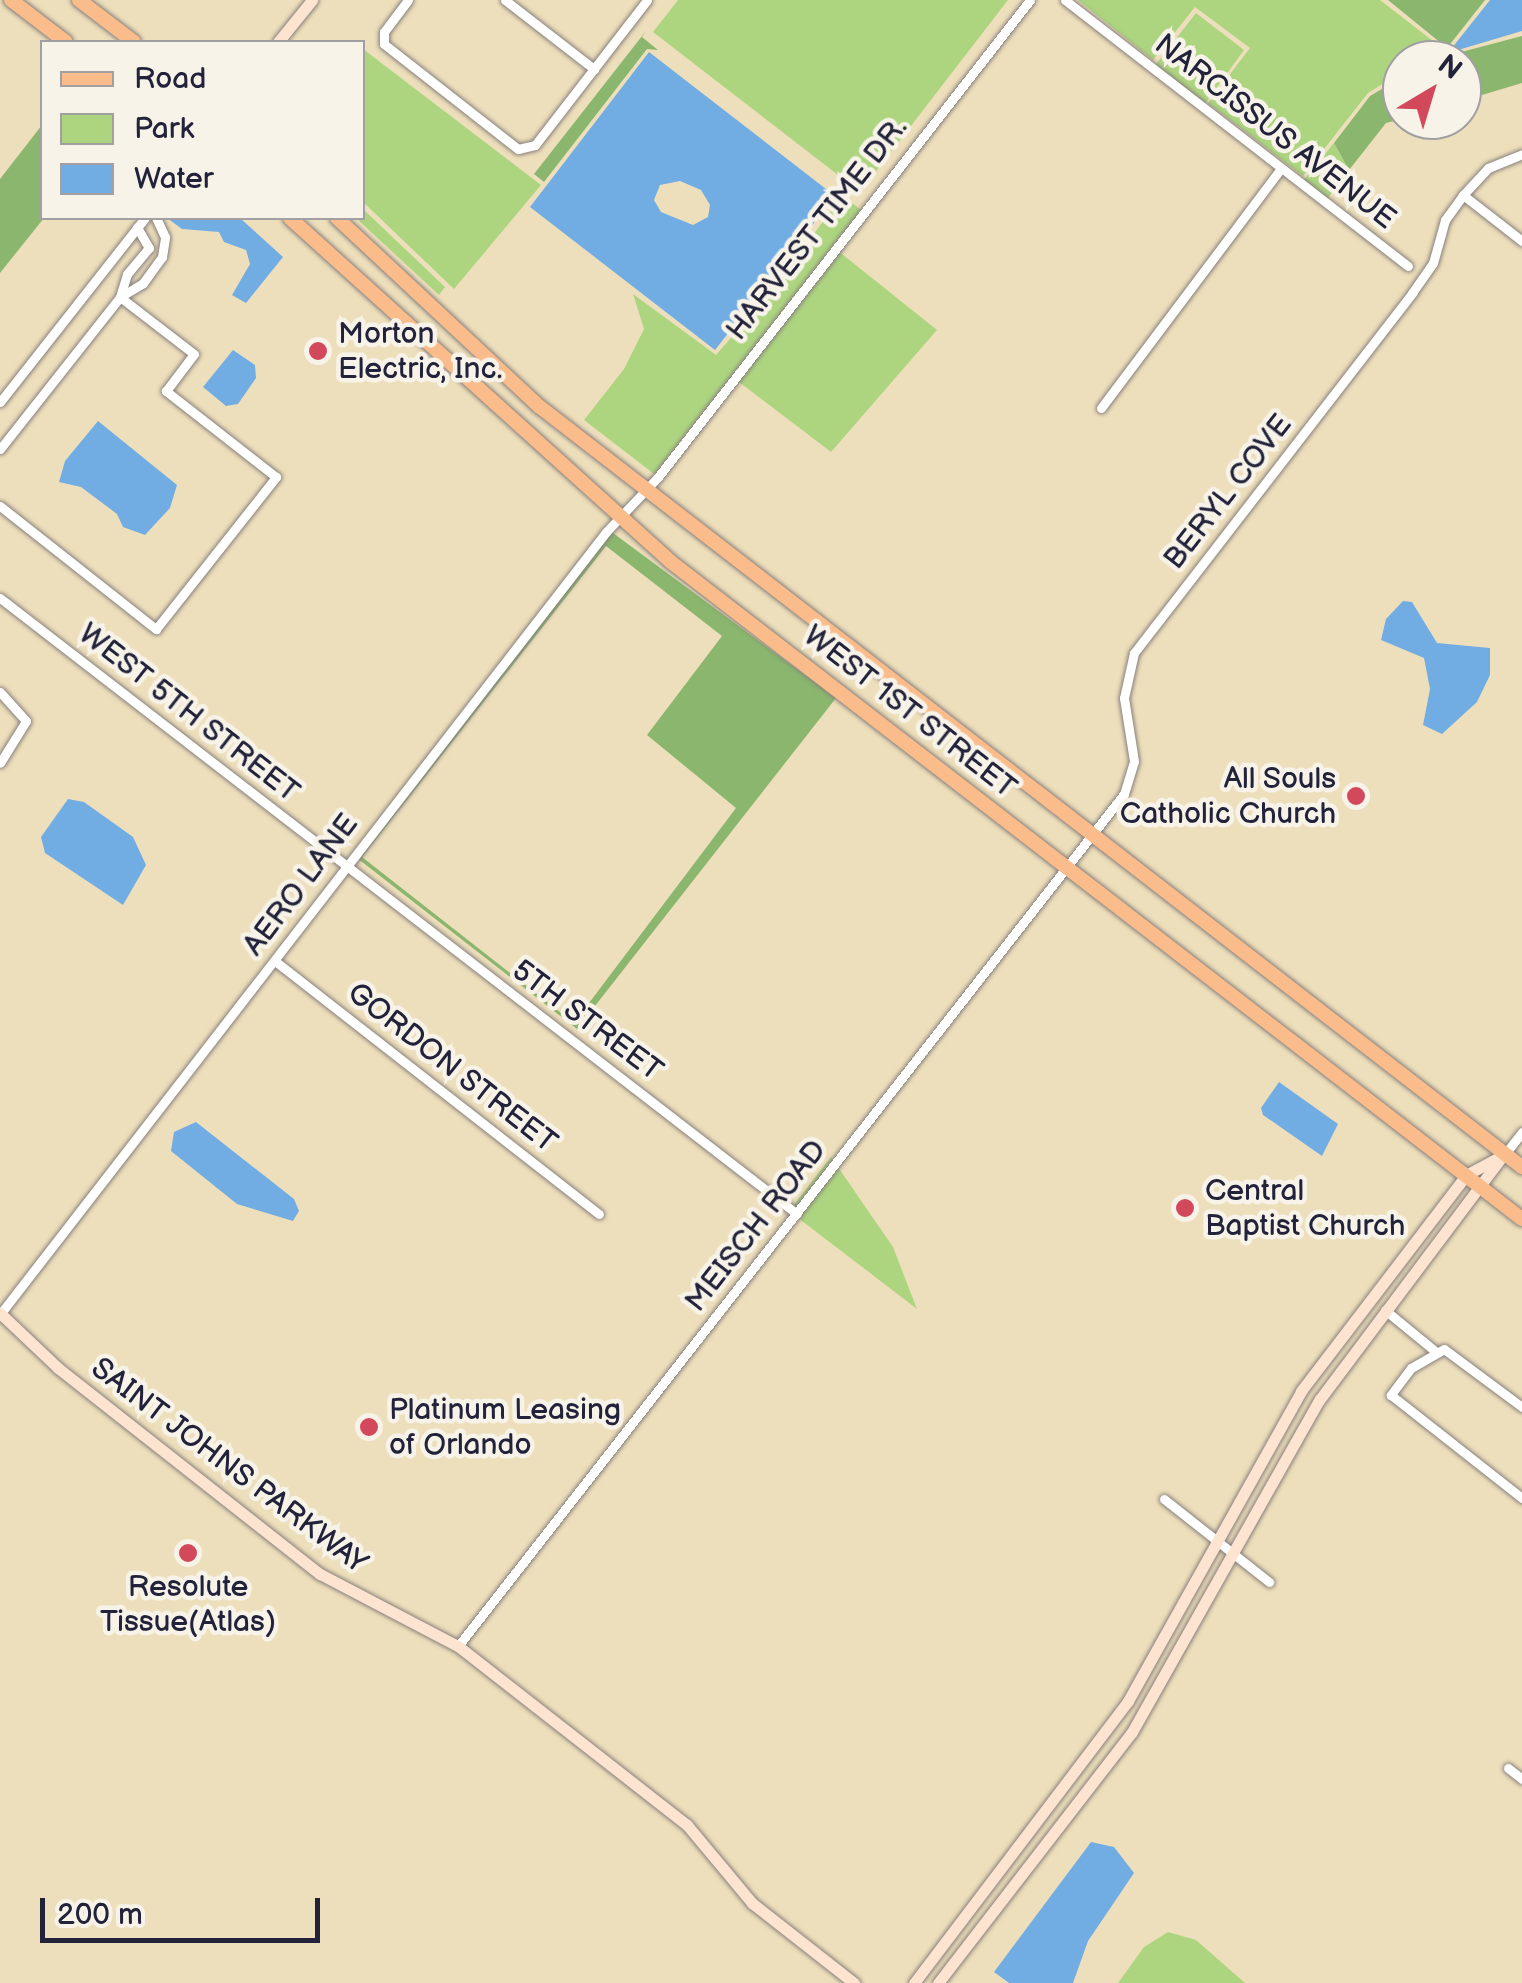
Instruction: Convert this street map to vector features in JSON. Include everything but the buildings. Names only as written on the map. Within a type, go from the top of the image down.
[{"type":"main road","points":[[11,0],[63,40]]},
{"type":"main road","points":[[79,0],[131,40]]},
{"type":"main road","points":[[280,40],[312,0]]},
{"type":"main road","name":"WEST 1ST STREET","points":[[292,220],[619,518],[1522,1219]]},
{"type":"main road","name":"WEST 1ST STREET","points":[[339,220],[517,387],[646,491],[1522,1167]]},
{"type":"main road","points":[[914,1983],[1128,1702],[1301,1391],[1466,1175],[1505,1154]]},
{"type":"main road","points":[[938,1983],[1132,1732],[1320,1399],[1505,1154]]},
{"type":"main road","name":"SAINT JOHNS PARKWAY","points":[[0,1313],[58,1368],[320,1574],[458,1646],[687,1825],[752,1903],[854,1983]]},
{"type":"main road","points":[[1008,1893],[1010,1878],[1047,1831],[1044,1816]]},
{"type":"street","points":[[408,0],[384,32],[384,44],[518,148],[535,145],[647,0]]},
{"type":"street","points":[[505,0],[594,69]]},
{"type":"street","name":"HARVEST TIME DR.","points":[[646,491],[1030,0]]},
{"type":"street","name":"NARCISSUS AVENUE","points":[[1065,0],[1408,266]]},
{"type":"street","name":"BERYL COVE","points":[[1090,835],[1130,782],[1134,761],[1124,698],[1134,653],[1412,293],[1433,262],[1444,220],[1488,168],[1522,154]]},
{"type":"street","points":[[1100,408],[1281,168]]},
{"type":"street","points":[[1464,195],[1522,240]]},
{"type":"street","points":[[0,401],[143,220]]},
{"type":"street","points":[[120,297],[144,284],[162,258],[164,237],[157,220]]},
{"type":"street","points":[[0,449],[120,297],[127,274],[149,248],[137,227]]},
{"type":"street","points":[[0,506],[156,629],[276,477],[166,392],[194,354],[120,297]]},
{"type":"street","name":"AERO LANE","points":[[0,1313],[619,518],[646,491]]},
{"type":"street","name":"WEST 5TH STREET","points":[[0,598],[347,867]]},
{"type":"street","points":[[0,692],[26,721],[0,763]]},
{"type":"street","name":"MEISCH ROAD","points":[[458,1646],[1090,835]]},
{"type":"street","name":"5TH STREET","points":[[347,867],[797,1214]]},
{"type":"street","name":"GORDON STREET","points":[[274,961],[600,1214]]},
{"type":"street","points":[[1505,1154],[1522,1132]]},
{"type":"street","points":[[1385,1310],[1434,1351]]},
{"type":"street","points":[[1522,1407],[1444,1349],[1434,1351],[1394,1387],[1394,1401],[1522,1498]]},
{"type":"street","points":[[1164,1499],[1269,1582]]},
{"type":"street","points":[[1508,1768],[1522,1779]]},
{"type":"green space","points":[[678,0],[1008,0],[860,192],[653,32]]},
{"type":"green space","points":[[1078,0],[1380,0],[1432,40],[1382,40],[1382,84],[1368,93],[1303,176],[1208,103],[1250,48],[1195,7],[1153,60]]},
{"type":"green space","points":[[1388,0],[1485,0],[1453,40],[1437,40]]},
{"type":"green space","points":[[1196,13],[1244,50],[1204,105],[1298,177],[1153,68]]},
{"type":"green space","points":[[646,31],[642,37],[658,50],[647,49],[544,182],[534,174]]},
{"type":"green space","points":[[1522,36],[1522,83],[1482,95],[1482,47]]},
{"type":"green space","points":[[365,51],[541,185],[454,289],[365,204]]},
{"type":"green space","points":[[1382,89],[1382,128],[1349,170],[1334,143],[1370,96]]},
{"type":"green space","points":[[40,128],[42,220],[0,273],[0,179]]},
{"type":"green space","points":[[1334,143],[1349,170],[1327,199],[1303,181]]},
{"type":"green space","points":[[838,192],[865,213],[837,250],[937,330],[831,452],[735,379],[658,477],[584,420],[624,369],[644,329],[633,294],[716,355],[770,293],[836,204]]},
{"type":"green space","points":[[365,211],[445,287],[439,295],[358,220],[365,220]]},
{"type":"green space","points":[[609,530],[836,698],[577,1029],[357,858]],"holes":[[[606,546],[722,636],[647,735],[736,808],[574,1023],[362,857]]]},
{"type":"green space","points":[[831,1157],[893,1247],[917,1309],[789,1211]]},
{"type":"green space","points":[[1168,1932],[1196,1940],[1245,1983],[1118,1983],[1144,1947]]},
{"type":"water","points":[[1490,0],[1522,0],[1522,31],[1482,43],[1458,40]]},
{"type":"water","points":[[649,52],[835,196],[715,350],[530,207]],"holes":[[[680,181],[701,190],[710,205],[708,217],[693,225],[661,212],[654,200],[660,185]]]},
{"type":"water","points":[[170,220],[242,220],[283,257],[246,303],[232,295],[250,264],[246,250],[224,242],[219,232],[182,229]]},
{"type":"water","points":[[233,350],[255,365],[256,378],[238,404],[226,406],[203,387]]},
{"type":"water","points":[[98,421],[177,485],[170,508],[145,535],[123,527],[117,514],[81,487],[59,482],[65,461]]},
{"type":"water","points":[[1403,601],[1412,602],[1437,643],[1490,648],[1490,675],[1477,702],[1442,734],[1423,725],[1430,689],[1424,658],[1381,640],[1386,619]]},
{"type":"water","points":[[68,799],[84,802],[133,837],[146,865],[123,905],[45,853],[41,837]]},
{"type":"water","points":[[1279,1082],[1338,1124],[1322,1156],[1263,1115],[1261,1108]]},
{"type":"water","points":[[196,1122],[294,1199],[299,1211],[293,1221],[237,1204],[171,1151],[174,1132]]},
{"type":"water","points":[[1091,1842],[1114,1847],[1134,1873],[1088,1941],[1073,1983],[1009,1983],[994,1972]]},
{"type":"place","name":"Morton Electric, Inc.","points":[[318,351]]},
{"type":"place","name":"All Souls Catholic Church","points":[[1356,796]]},
{"type":"place","name":"Central Baptist Church","points":[[1185,1208]]},
{"type":"place","name":"Platinum Leasing of Orlando","points":[[369,1427]]},
{"type":"place","name":"Resolute Tissue(Atlas)","points":[[188,1553]]}]
